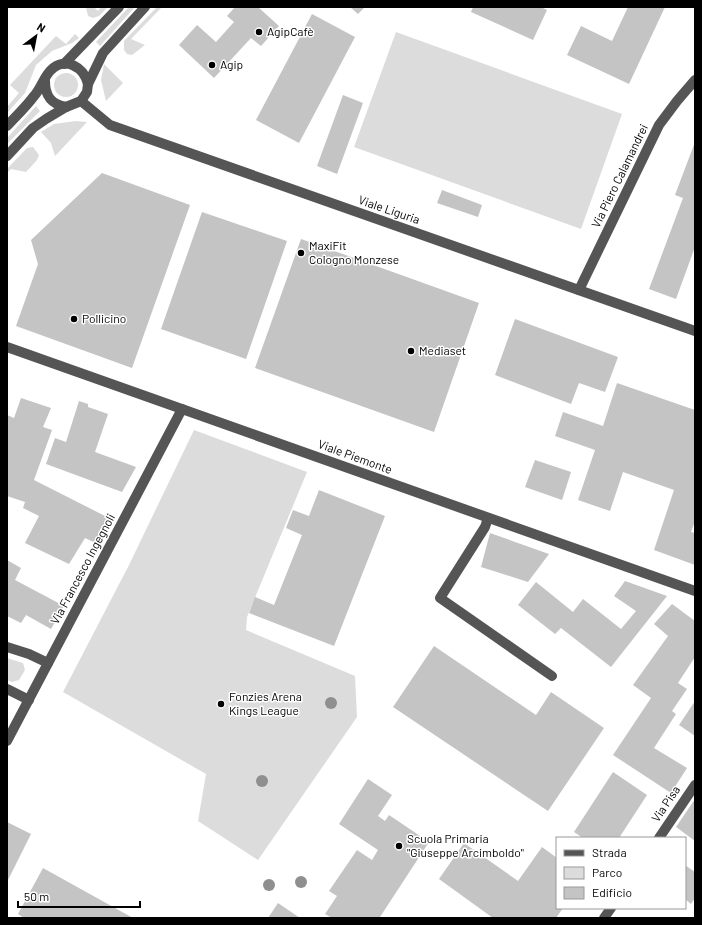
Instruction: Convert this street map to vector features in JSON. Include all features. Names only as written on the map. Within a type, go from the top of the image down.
[{"type":"street","points":[[7,126],[34,96],[45,81],[50,70],[64,64],[119,7]]},
{"type":"street","points":[[7,156],[34,128],[46,119],[66,107],[81,101],[87,92],[88,84],[94,68],[109,46],[145,7]]},
{"type":"street","points":[[64,64],[76,66],[82,71],[88,84]]},
{"type":"street","name":"Via Piero Calamandrei","points":[[579,290],[659,125],[695,80]]},
{"type":"street","points":[[45,81],[45,88],[50,99],[59,105],[66,107]]},
{"type":"street","name":"Viale Liguria","points":[[81,101],[110,125],[695,332]]},
{"type":"street","name":"Viale Piemonte","points":[[7,347],[695,591]]},
{"type":"street","name":"Via Francesco Ingegnoli","points":[[7,741],[182,409]]},
{"type":"street","points":[[488,518],[485,527],[440,598],[552,676]]},
{"type":"street","points":[[7,647],[29,654],[48,663]]},
{"type":"street","points":[[7,689],[29,700]]},
{"type":"street","name":"Via Pisa","points":[[660,837],[695,785]]},
{"type":"street","points":[[604,918],[610,909]]},
{"type":"green space","points":[[86,7],[94,7],[98,11],[101,7],[108,7],[99,16],[93,18],[88,16]]},
{"type":"green space","points":[[129,7],[135,7],[100,46],[96,42]]},
{"type":"green space","points":[[157,7],[162,7],[131,39],[145,45],[132,55],[127,54],[124,50],[124,41]]},
{"type":"green space","points":[[396,32],[622,114],[581,229],[354,147]]},
{"type":"green space","points":[[75,34],[79,38],[72,43],[52,51],[36,65],[25,93],[7,113],[7,107],[19,93],[10,85],[56,36],[66,44]]},
{"type":"green space","points":[[104,64],[123,83],[106,101],[101,80]]},
{"type":"green space","points":[[66,73],[75,76],[78,85],[75,94],[66,97],[57,94],[54,85],[57,76]]},
{"type":"green space","points":[[36,106],[40,111],[7,144],[7,138]]},
{"type":"green space","points":[[76,121],[87,122],[55,156],[51,143],[41,132],[54,124]]},
{"type":"green space","points":[[33,147],[39,155],[37,160],[26,172],[11,169],[7,173],[7,169],[27,148]]},
{"type":"green space","name":"Fonzies Arena Kings League","points":[[194,430],[307,472],[247,617],[246,630],[355,676],[357,717],[258,860],[198,821],[206,774],[63,692],[129,565]]},
{"type":"green space","points":[[7,658],[23,663],[25,670],[19,680],[12,682],[7,680]]},
{"type":"building","points":[[235,7],[258,7],[279,26],[261,46],[251,38],[214,78],[179,45],[197,25],[216,42],[234,22],[227,16]]},
{"type":"building","points":[[350,7],[365,7],[358,14]]},
{"type":"building","points":[[473,7],[541,7],[547,10],[533,40],[471,12]]},
{"type":"building","points":[[628,7],[665,7],[629,84],[567,55],[581,26],[612,41]]},
{"type":"building","points":[[312,14],[355,37],[299,143],[256,120]]},
{"type":"building","points":[[343,95],[363,103],[337,174],[317,166]]},
{"type":"building","points":[[695,142],[695,247],[676,299],[649,289],[683,198],[675,195]]},
{"type":"building","points":[[102,173],[190,205],[132,368],[16,326],[38,264],[31,240]]},
{"type":"building","points":[[442,190],[482,205],[478,217],[437,203]]},
{"type":"building","points":[[202,212],[287,241],[246,359],[161,329]]},
{"type":"building","points":[[301,239],[479,303],[434,432],[255,368]]},
{"type":"building","points":[[515,319],[618,357],[605,392],[579,383],[571,404],[495,375]]},
{"type":"building","points":[[617,383],[695,410],[695,521],[691,532],[695,533],[695,565],[654,550],[674,490],[623,472],[610,511],[578,500],[595,450],[555,436],[563,412],[603,426]]},
{"type":"building","points":[[21,398],[51,408],[43,427],[52,430],[34,480],[111,519],[98,544],[85,538],[69,564],[25,543],[39,516],[23,508],[25,502],[7,496],[7,415],[14,418]]},
{"type":"building","points":[[79,401],[88,404],[88,407],[108,414],[95,452],[136,467],[122,492],[46,464],[55,438],[66,442]]},
{"type":"building","points":[[535,460],[571,472],[562,500],[525,487]]},
{"type":"building","points":[[319,490],[385,516],[334,646],[249,613],[255,597],[274,605],[302,535],[286,528],[293,510],[309,516]]},
{"type":"building","points":[[490,533],[549,554],[528,582],[481,567]]},
{"type":"building","points":[[7,560],[21,568],[15,580],[64,606],[51,629],[26,615],[21,623],[7,616]]},
{"type":"building","points":[[625,581],[667,596],[611,667],[561,628],[555,634],[518,605],[536,582],[573,612],[583,599],[621,629],[636,611],[614,596]]},
{"type":"building","points":[[672,604],[695,621],[695,657],[678,683],[687,689],[672,711],[676,714],[654,748],[687,768],[671,793],[613,755],[651,698],[633,685],[668,636],[654,624]]},
{"type":"building","points":[[434,646],[536,715],[551,692],[604,728],[548,811],[393,707]]},
{"type":"building","points":[[695,701],[695,736],[679,725]]},
{"type":"building","points":[[613,772],[647,795],[620,837],[582,837],[574,832]]},
{"type":"building","name":"Scuola Primaria \"Giuseppe Arcimboldo\"","points":[[368,779],[392,795],[378,816],[385,821],[389,815],[429,842],[380,917],[381,918],[332,918],[325,914],[337,896],[329,891],[357,850],[372,860],[378,850],[339,824]]},
{"type":"building","points":[[695,799],[695,841],[676,827]]},
{"type":"building","points":[[7,822],[31,834],[7,882]]},
{"type":"building","points":[[464,843],[518,881],[542,847],[556,857],[556,909],[562,909],[556,918],[493,918],[439,879]]},
{"type":"building","points":[[686,866],[695,872],[695,898],[691,904],[686,900]]},
{"type":"building","points":[[43,868],[133,918],[24,918],[18,914]]},
{"type":"building","points":[[278,903],[300,918],[268,918]]},
{"type":"place","name":"AgipCafè","points":[[259,32]]},
{"type":"place","name":"Agip","points":[[212,65]]},
{"type":"place","name":"MaxiFit Cologno Monzese","points":[[301,253]]},
{"type":"place","name":"Pollicino","points":[[74,319]]},
{"type":"place","name":"Mediaset","points":[[411,351]]},
{"type":"place","name":"Fonzies Arena Kings League","points":[[221,704]]},
{"type":"place","name":"Scuola Primaria \"Giuseppe Arcimboldo\"","points":[[399,846]]}]
